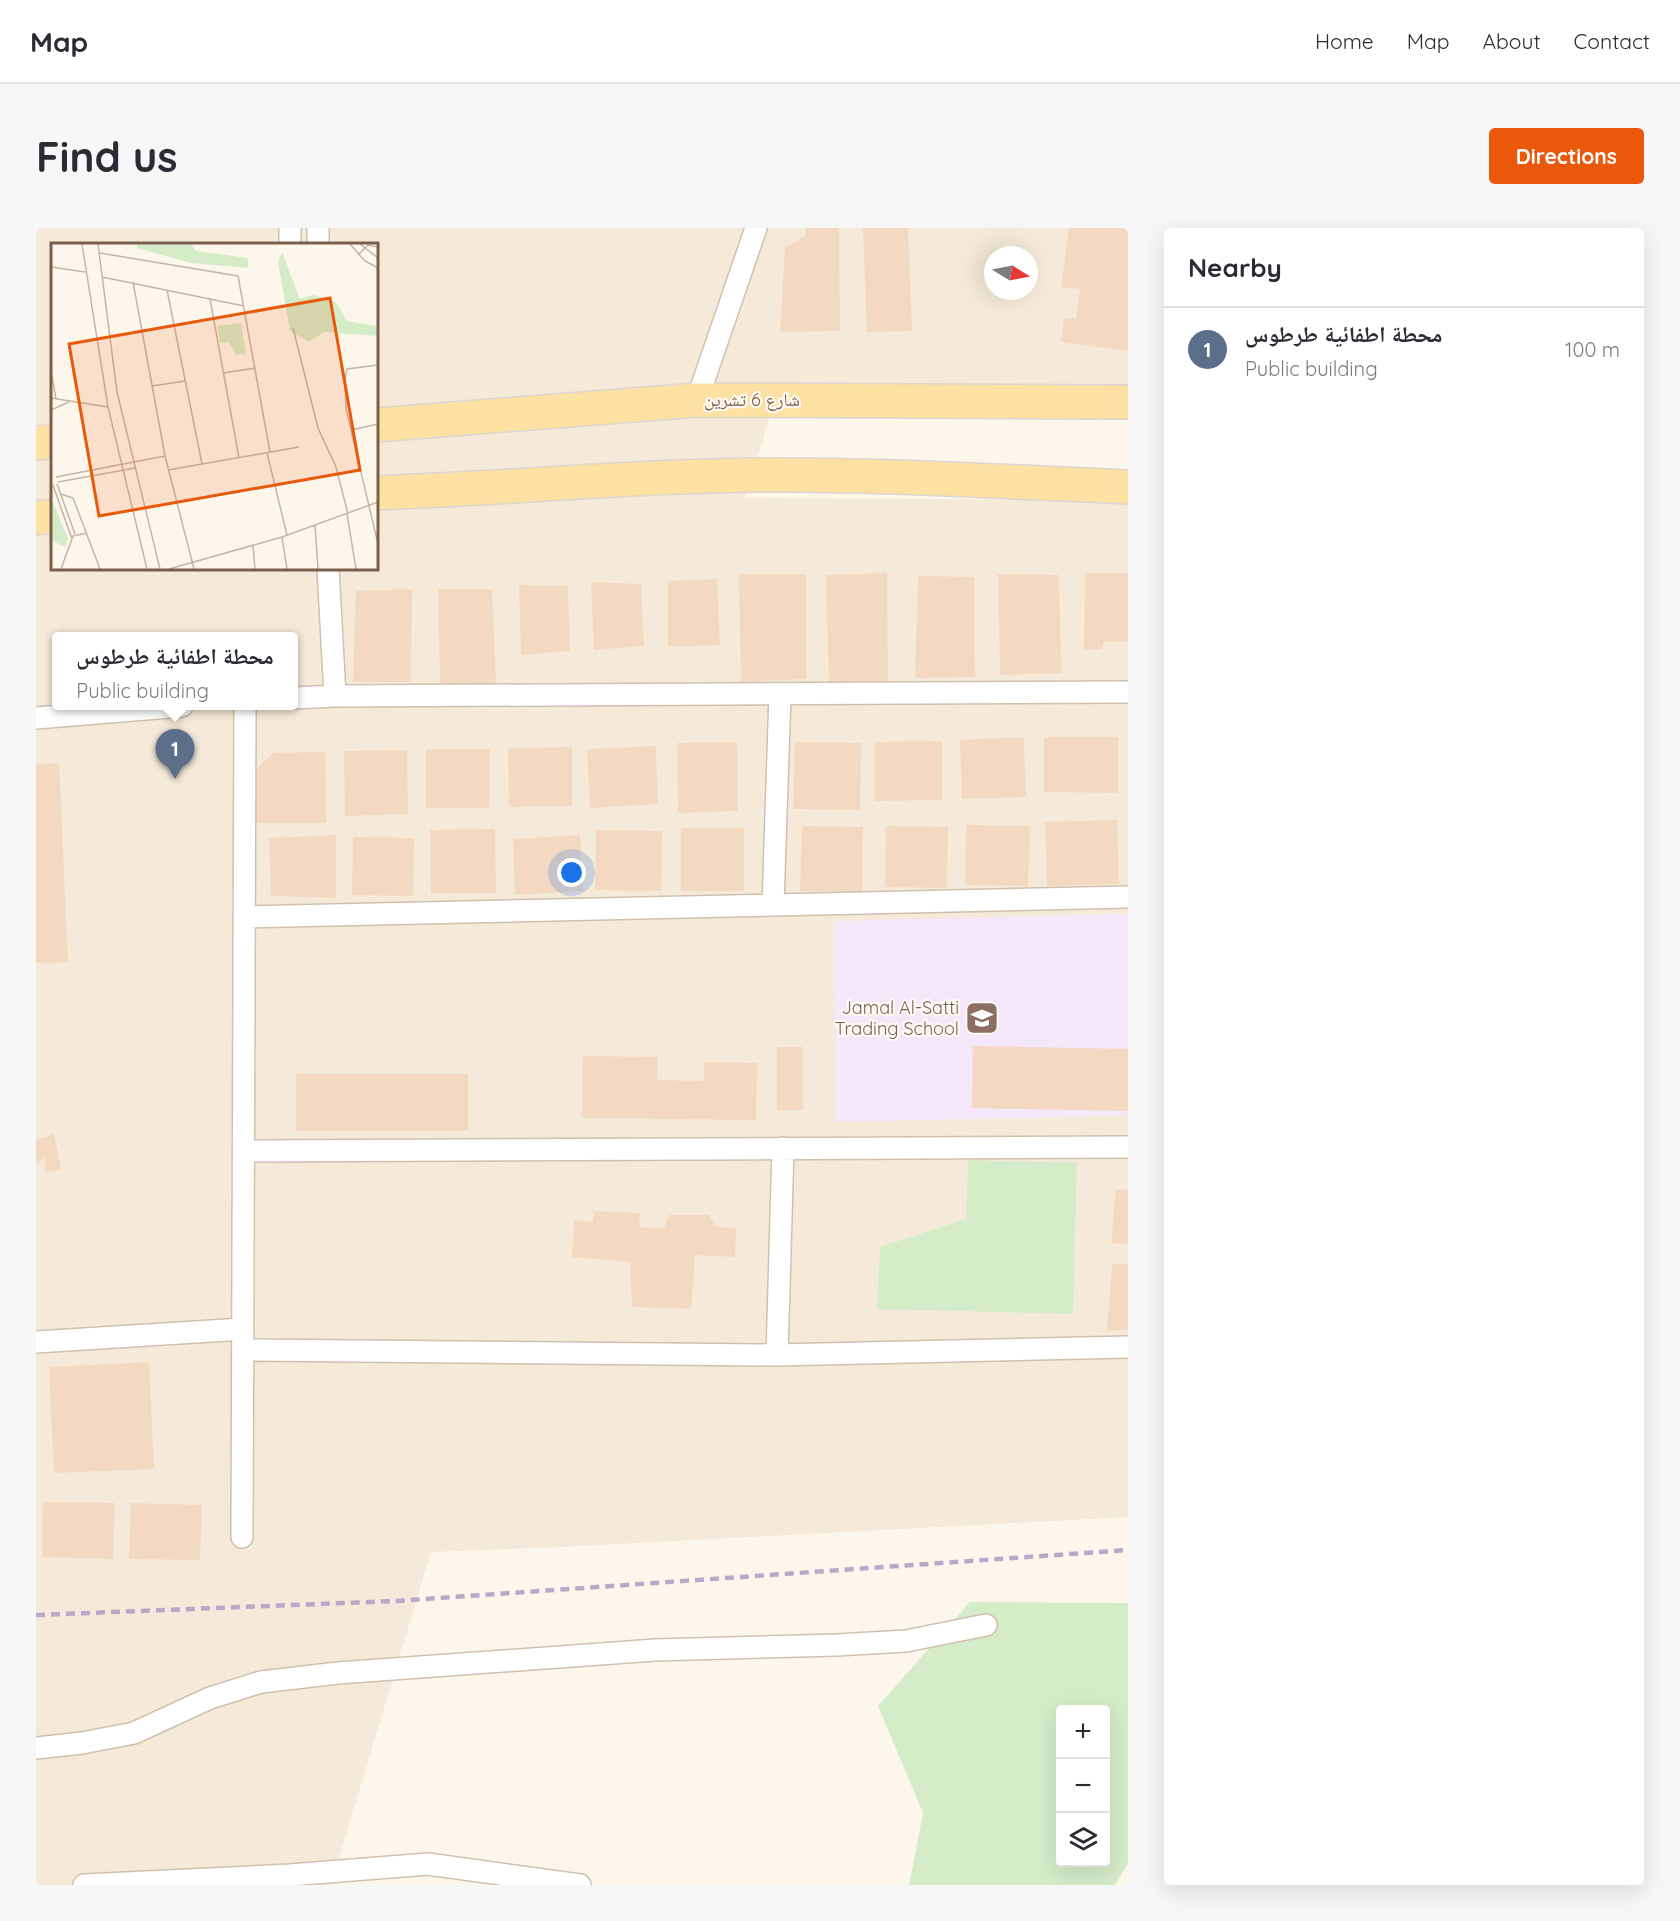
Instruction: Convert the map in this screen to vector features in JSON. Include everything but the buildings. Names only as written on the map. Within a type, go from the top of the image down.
[{"type":"main road","name":"شارع 6 تشرين","points":[[378,424],[697,400],[1128,402]]},
{"type":"main road","points":[[36,443],[51,442]]},
{"type":"main road","points":[[378,494],[624,479],[779,475],[1128,487]]},
{"type":"main road","points":[[36,518],[51,516]]},
{"type":"street","points":[[697,400],[756,228]]},
{"type":"street","points":[[327,570],[335,696]]},
{"type":"street","points":[[298,698],[1128,692]]},
{"type":"street","points":[[773,905],[780,694]]},
{"type":"street","points":[[36,718],[126,710]]},
{"type":"street","points":[[242,1537],[245,710]]},
{"type":"street","points":[[244,917],[1128,897]]},
{"type":"street","points":[[244,1151],[1128,1146]]},
{"type":"street","points":[[777,1355],[783,1148]]},
{"type":"street","points":[[36,1342],[243,1339],[777,1355],[1128,1347]]},
{"type":"street","points":[[36,1748],[82,1743],[134,1733],[210,1698],[261,1682],[349,1672],[655,1650],[906,1641],[986,1625]]},
{"type":"street","points":[[84,1885],[291,1880],[428,1864],[580,1885]]},
{"type":"shaded area","points":[[36,228],[1128,228],[1128,402],[775,400],[745,498],[1128,500],[1128,1517],[431,1552],[331,1885],[36,1885]]},
{"type":"shaded area","name":"Jamal Al-Satti Trading School","points":[[1128,914],[1128,1115],[836,1122],[834,921]]},
{"type":"green space","points":[[968,1160],[1077,1163],[1073,1314],[877,1309],[880,1247],[966,1219]]},
{"type":"green space","points":[[970,1602],[1128,1603],[1128,1863],[1115,1885],[909,1885],[923,1813],[878,1706]]},
{"type":"railway","points":[[36,1615],[396,1601],[1128,1550]]},
{"type":"place","name":"محطة اطفائية طرطوس","points":[[175,779]]},
{"type":"place","name":"Jamal Al-Satti Trading School","points":[[982,1018]]}]
